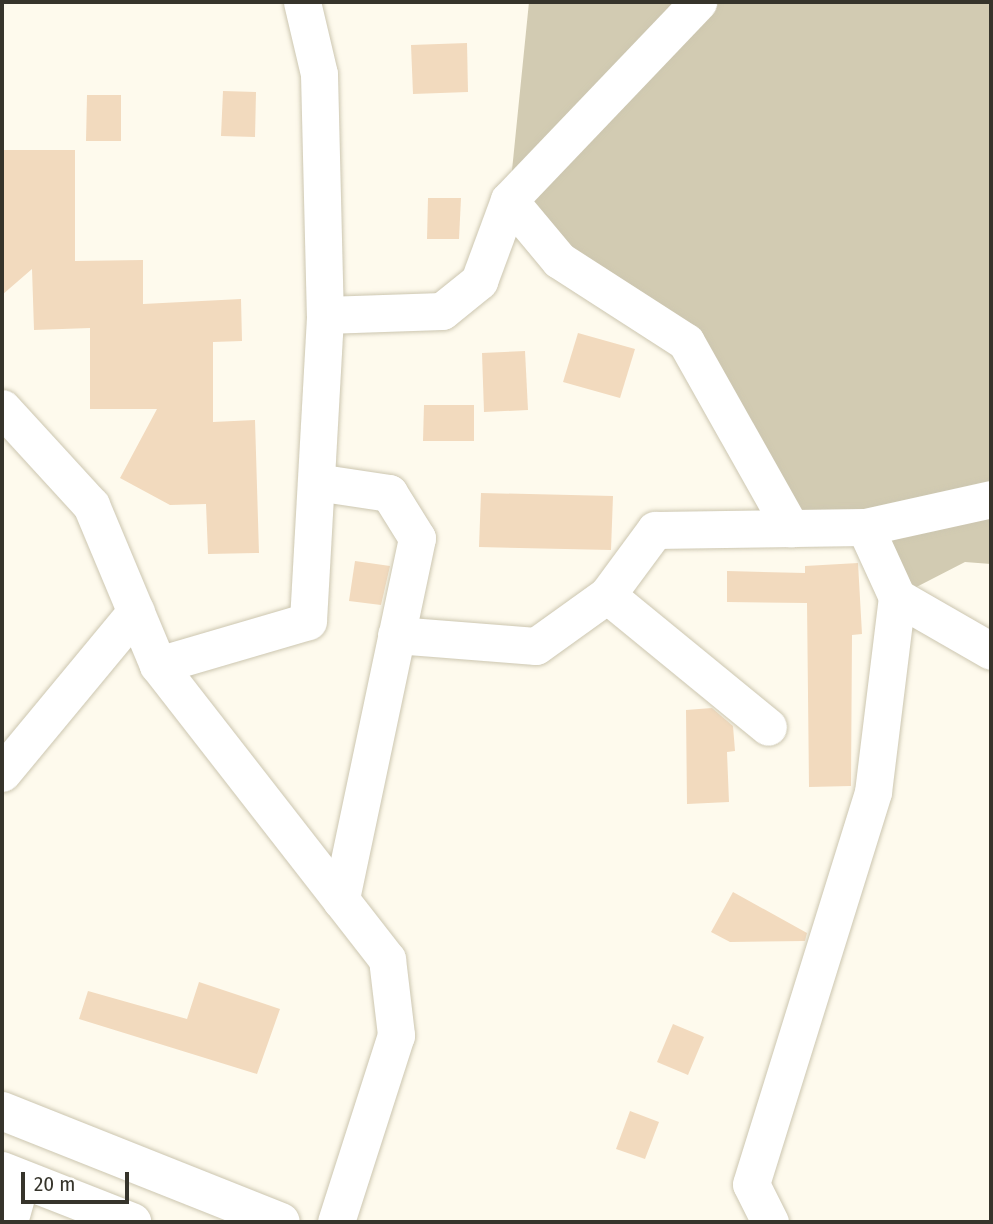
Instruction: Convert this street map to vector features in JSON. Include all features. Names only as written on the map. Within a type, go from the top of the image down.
[{"type":"main road","points":[[2,1111],[281,1222]]},
{"type":"main road","points":[[12,1175],[132,1222]]},
{"type":"street","points":[[158,665],[308,621],[325,315],[319,74],[302,2]]},
{"type":"street","points":[[325,315],[442,311],[479,281],[509,200],[698,2]]},
{"type":"street","points":[[509,200],[559,260],[686,342],[791,528]]},
{"type":"street","points":[[2,408],[90,505],[158,665],[387,959],[396,1035],[336,1222]]},
{"type":"street","points":[[316,482],[389,493],[417,538],[341,900]]},
{"type":"street","points":[[396,635],[536,646],[607,595],[655,530],[865,527],[991,499]]},
{"type":"street","points":[[770,1222],[751,1184],[873,792],[897,597],[865,527]]},
{"type":"street","points":[[607,595],[768,727]]},
{"type":"street","points":[[897,597],[991,652]]},
{"type":"street","points":[[2,773],[136,611]]},
{"type":"street","points":[[9,1222],[12,1175]]},
{"type":"shaded area","points":[[529,2],[991,2],[991,564],[965,562],[897,597],[865,527],[791,528],[686,342],[509,200]]},
{"type":"building","points":[[467,43],[468,92],[413,94],[411,45]]},
{"type":"building","points":[[223,91],[256,92],[255,137],[221,136]]},
{"type":"building","points":[[87,95],[121,95],[121,141],[86,141]]},
{"type":"building","points":[[2,150],[75,150],[75,261],[143,260],[143,304],[241,299],[242,341],[213,342],[213,422],[255,420],[259,553],[208,554],[206,504],[170,505],[120,478],[157,409],[90,409],[90,328],[34,330],[32,269],[2,295]]},
{"type":"building","points":[[428,198],[461,198],[459,239],[427,239]]},
{"type":"building","points":[[578,333],[635,349],[620,398],[563,382]]},
{"type":"building","points":[[525,351],[528,410],[484,412],[482,353]]},
{"type":"building","points":[[424,405],[474,405],[474,441],[423,441]]},
{"type":"building","points":[[481,493],[613,496],[611,550],[479,547]]},
{"type":"building","points":[[355,561],[390,566],[381,605],[349,601]]},
{"type":"building","points":[[858,563],[862,634],[852,635],[851,786],[809,787],[807,603],[727,602],[727,571],[805,573],[805,566]]},
{"type":"building","points":[[712,708],[733,726],[735,751],[727,752],[729,802],[687,804],[686,710]]},
{"type":"building","points":[[733,892],[807,933],[805,941],[730,942],[711,932]]},
{"type":"building","points":[[199,982],[280,1009],[257,1074],[79,1019],[88,991],[187,1019]]},
{"type":"building","points":[[673,1024],[704,1037],[688,1075],[657,1062]]},
{"type":"building","points":[[630,1111],[659,1122],[645,1159],[616,1149]]}]
